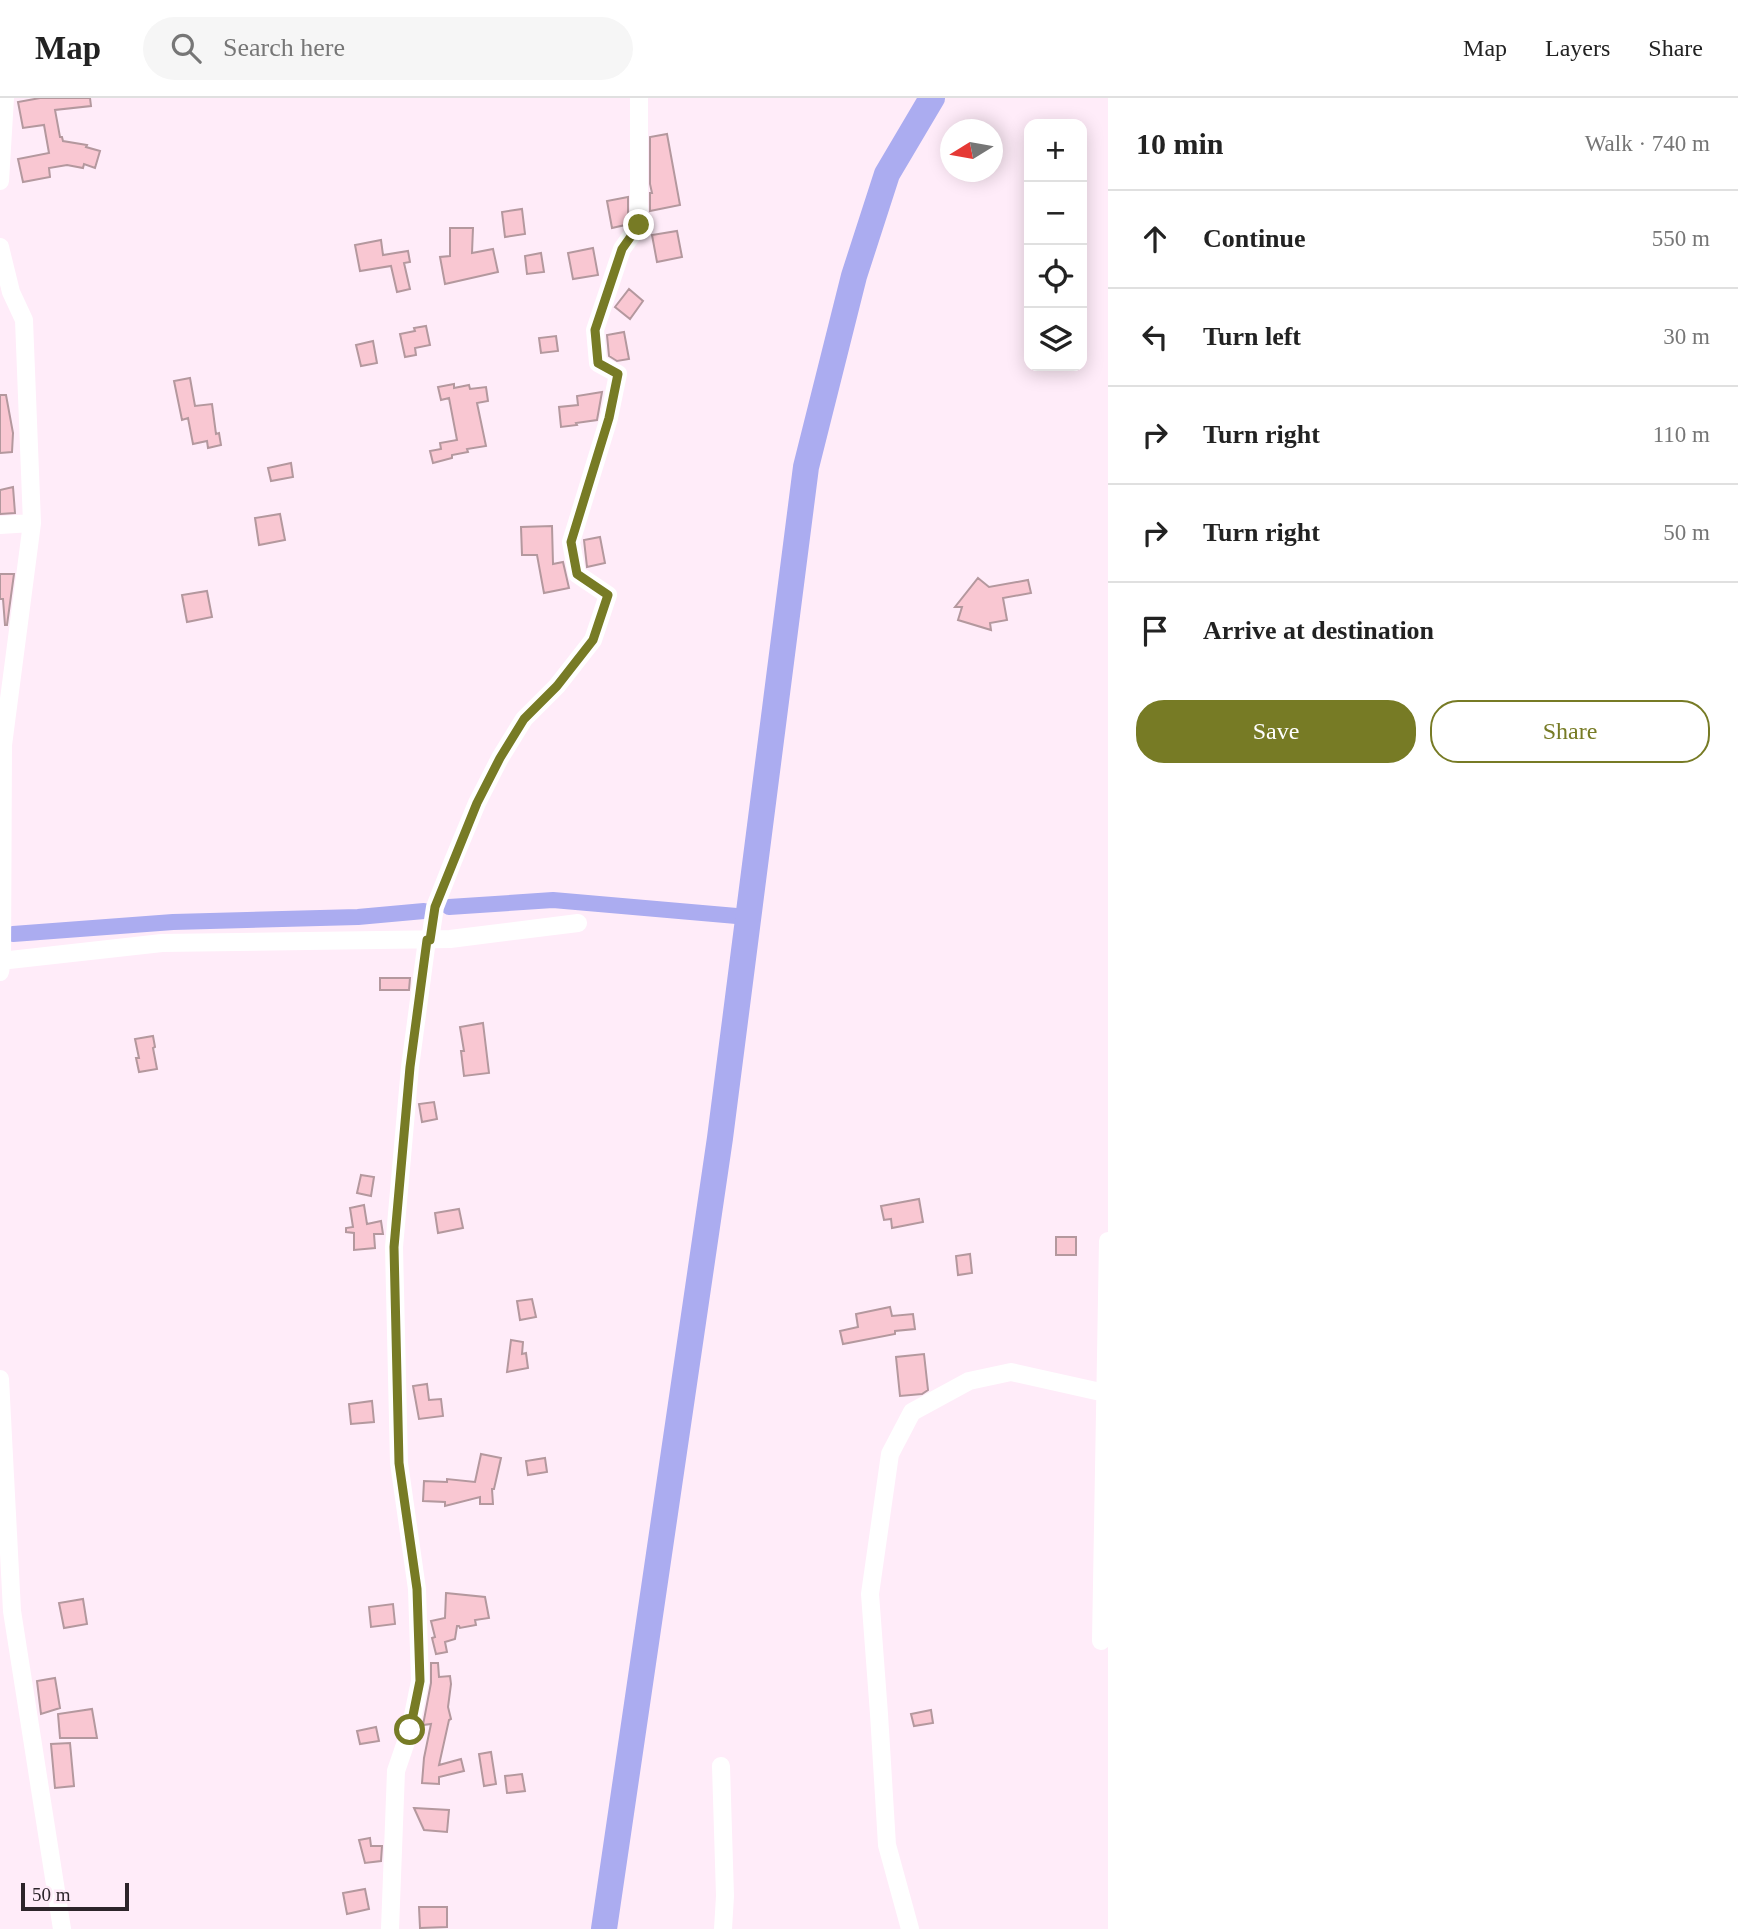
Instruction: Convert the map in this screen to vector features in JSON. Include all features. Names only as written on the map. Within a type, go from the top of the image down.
[{"type":"street","points":[[0,181],[5,98]]},
{"type":"street","points":[[390,1929],[396,1771],[410,1730],[420,1681],[417,1589],[399,1463],[394,1247],[410,1067],[435,907],[477,803],[524,719],[557,686],[593,640],[608,595],[577,574],[571,542],[609,418],[618,374],[598,363],[595,330],[622,249],[639,225],[639,98]]},
{"type":"street","points":[[0,247],[10,292],[24,320],[32,523],[3,745],[1,965],[162,943],[450,939],[578,923]]},
{"type":"street","points":[[0,525],[32,523]]},
{"type":"street","points":[[1101,1641],[1108,1241]]},
{"type":"street","points":[[910,1929],[887,1845],[870,1594],[890,1454],[912,1412],[970,1381],[1011,1372],[1105,1393]]},
{"type":"street","points":[[0,1379],[12,1611],[62,1929]]},
{"type":"street","points":[[721,1766],[725,1896],[723,1929]]},
{"type":"building","points":[[40,98],[90,98],[91,106],[55,110],[63,141],[87,145],[86,147],[100,151],[95,168],[84,164],[83,168],[67,165],[49,168],[50,177],[23,182],[18,159],[49,153],[44,125],[23,128],[18,102]]},
{"type":"building","points":[[667,134],[680,205],[650,211],[650,137]]},
{"type":"building","points":[[628,197],[628,221],[625,225],[612,228],[607,201]]},
{"type":"building","points":[[522,209],[525,234],[505,237],[502,212]]},
{"type":"building","points":[[450,228],[473,228],[472,253],[493,249],[498,272],[445,284],[440,257],[450,256]]},
{"type":"building","points":[[677,231],[682,257],[657,262],[652,235]]},
{"type":"building","points":[[381,240],[383,255],[408,251],[410,262],[404,263],[410,289],[397,292],[391,266],[360,271],[355,245]]},
{"type":"building","points":[[593,248],[598,275],[573,279],[568,253]]},
{"type":"building","points":[[541,253],[544,272],[527,274],[525,256]]},
{"type":"building","points":[[629,289],[643,301],[630,319],[615,307]]},
{"type":"building","points":[[426,326],[430,345],[415,348],[416,355],[405,357],[400,334]]},
{"type":"building","points":[[624,332],[629,359],[617,361],[609,356],[607,335]]},
{"type":"building","points":[[556,336],[558,351],[541,353],[539,338]]},
{"type":"building","points":[[373,341],[377,363],[361,366],[356,345]]},
{"type":"building","points":[[190,378],[195,406],[212,404],[216,434],[219,433],[221,445],[208,448],[207,441],[193,444],[188,418],[182,420],[174,381]]},
{"type":"building","points":[[454,384],[454,388],[469,385],[470,389],[486,387],[488,401],[477,403],[486,446],[467,449],[468,452],[433,463],[430,451],[441,449],[440,443],[457,440],[449,398],[441,400],[438,387]]},
{"type":"building","points":[[602,392],[597,420],[561,427],[559,407],[578,405],[577,396]]},
{"type":"building","points":[[0,395],[6,395],[13,433],[12,452],[0,453]]},
{"type":"building","points":[[291,463],[293,477],[271,481],[268,468]]},
{"type":"building","points":[[13,487],[15,513],[0,514],[0,490]]},
{"type":"building","points":[[280,514],[285,540],[259,545],[255,518]]},
{"type":"building","points":[[552,526],[553,564],[563,562],[569,588],[544,593],[537,555],[522,555],[521,527]]},
{"type":"building","points":[[600,537],[605,563],[587,567],[584,540]]},
{"type":"building","points":[[0,574],[14,574],[7,625],[3,599],[0,599]]},
{"type":"building","points":[[978,578],[989,587],[1028,580],[1031,593],[1003,598],[1007,620],[990,623],[991,630],[958,620],[962,607],[955,607]]},
{"type":"building","points":[[207,591],[212,617],[187,622],[182,595]]},
{"type":"building","points":[[380,978],[410,978],[409,990],[380,990]]},
{"type":"building","points":[[483,1023],[489,1073],[464,1076],[460,1027]]},
{"type":"building","points":[[153,1036],[157,1069],[139,1072],[135,1039]]},
{"type":"building","points":[[434,1102],[437,1119],[422,1122],[419,1104]]},
{"type":"building","points":[[361,1175],[374,1177],[371,1196],[357,1193]]},
{"type":"building","points":[[919,1199],[923,1222],[892,1228],[891,1219],[884,1220],[881,1206]]},
{"type":"building","points":[[364,1205],[367,1224],[381,1221],[383,1234],[374,1234],[375,1248],[354,1250],[354,1233],[346,1232],[346,1228],[353,1227],[350,1208]]},
{"type":"building","points":[[459,1209],[463,1228],[438,1233],[435,1213]]},
{"type":"building","points":[[1056,1237],[1076,1237],[1076,1255],[1056,1255]]},
{"type":"building","points":[[970,1254],[972,1273],[958,1275],[956,1256]]},
{"type":"building","points":[[532,1299],[536,1317],[520,1320],[517,1301]]},
{"type":"building","points":[[890,1307],[892,1316],[913,1314],[915,1329],[895,1331],[895,1334],[843,1344],[840,1331],[858,1327],[856,1314]]},
{"type":"building","points":[[511,1340],[523,1342],[522,1354],[526,1353],[528,1368],[507,1372]]},
{"type":"building","points":[[924,1354],[928,1390],[922,1394],[900,1396],[896,1357]]},
{"type":"building","points":[[427,1384],[429,1400],[441,1399],[443,1416],[419,1419],[413,1386]]},
{"type":"building","points":[[372,1401],[374,1422],[351,1424],[349,1404]]},
{"type":"building","points":[[481,1454],[501,1458],[492,1489],[493,1504],[480,1504],[480,1497],[445,1506],[445,1502],[423,1501],[424,1481],[447,1482],[447,1479],[475,1482]]},
{"type":"building","points":[[545,1458],[547,1472],[528,1475],[526,1461]]},
{"type":"building","points":[[446,1593],[485,1597],[489,1618],[475,1620],[476,1625],[460,1628],[457,1626],[455,1639],[445,1642],[447,1652],[436,1654],[431,1621],[445,1618]]},
{"type":"building","points":[[83,1599],[87,1624],[64,1628],[59,1603]]},
{"type":"building","points":[[393,1604],[395,1624],[371,1627],[369,1607]]},
{"type":"building","points":[[431,1663],[438,1663],[439,1677],[450,1676],[451,1684],[448,1707],[451,1719],[439,1765],[461,1759],[464,1771],[439,1777],[439,1784],[422,1783],[431,1724],[423,1725],[431,1683]]},
{"type":"building","points":[[55,1678],[60,1708],[41,1714],[37,1681]]},
{"type":"building","points":[[92,1709],[97,1738],[60,1738],[58,1714]]},
{"type":"building","points":[[931,1710],[933,1723],[914,1726],[911,1714]]},
{"type":"building","points":[[376,1727],[379,1741],[360,1744],[357,1731]]},
{"type":"building","points":[[70,1743],[74,1786],[55,1788],[51,1744]]},
{"type":"building","points":[[491,1752],[496,1784],[484,1786],[479,1754]]},
{"type":"building","points":[[522,1774],[525,1791],[507,1793],[505,1776]]},
{"type":"building","points":[[414,1808],[449,1810],[447,1832],[424,1830]]},
{"type":"building","points":[[370,1838],[371,1846],[382,1846],[381,1861],[365,1863],[359,1840]]},
{"type":"building","points":[[365,1889],[369,1909],[347,1914],[343,1893]]},
{"type":"building","points":[[419,1907],[447,1907],[447,1927],[420,1928]]},
{"type":"waterway","points":[[604,1929],[720,1138],[806,467],[854,276],[887,174],[932,98]]},
{"type":"waterway","points":[[449,907],[553,900],[748,917]]},
{"type":"waterway","points":[[13,934],[173,922],[358,917],[424,911]]},
{"type":"route","points":[[410,1730],[420,1681],[417,1589],[399,1463],[394,1247],[410,1067],[427,940],[430,940],[435,907],[453,861],[477,803],[500,758],[524,719],[557,686],[593,640],[608,595],[577,574],[571,542],[609,418],[618,374],[598,363],[595,330],[622,249],[639,225]]}]
